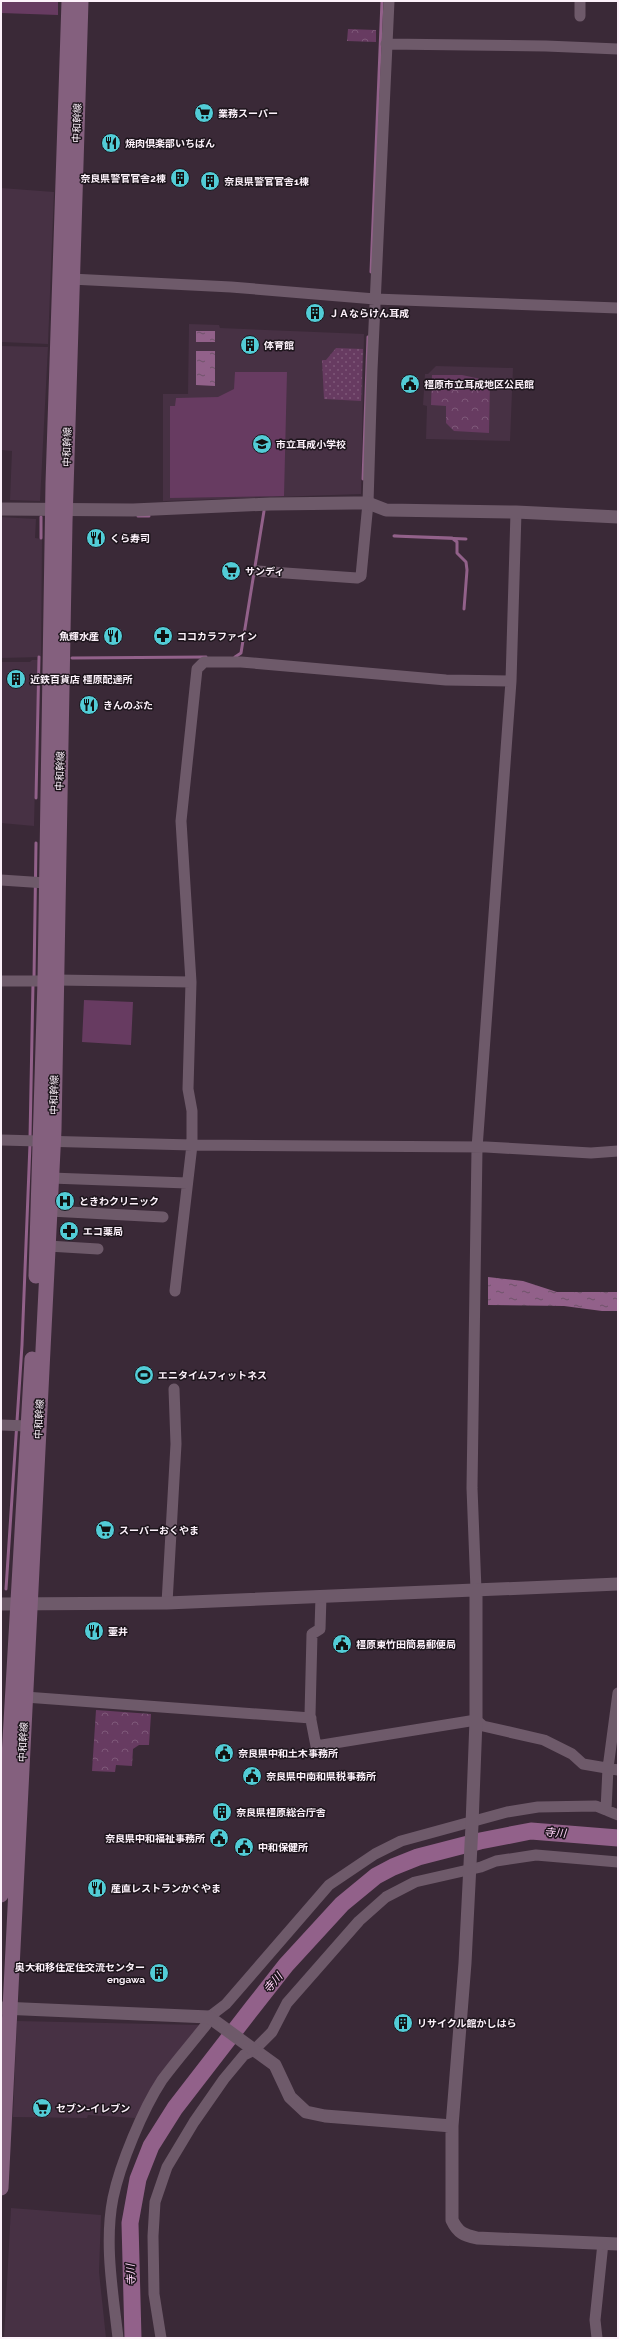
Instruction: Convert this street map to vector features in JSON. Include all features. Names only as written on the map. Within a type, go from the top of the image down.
[{"type":"main road","name":"中和幹線","points":[[1,2188],[5,2008],[25,1697],[20,1425],[38,1140],[42,980],[59,510],[68,1]]},
{"type":"main road","name":"中和幹線","points":[[42,980],[39,882],[71,279],[81,1]]},
{"type":"main road","name":"中和幹線","points":[[1,1895],[50,1211],[51,1178],[38,1140]]},
{"type":"street","points":[[257,571],[357,578],[361,576],[368,503],[375,298],[389,1]]},
{"type":"street","points":[[580,1],[580,16]]},
{"type":"street","points":[[386,44],[618,49]]},
{"type":"street","points":[[71,279],[231,287],[375,298],[618,308]]},
{"type":"street","points":[[1,509],[133,510],[270,504],[368,503],[386,510],[516,512],[618,518]]},
{"type":"street","points":[[516,512],[511,681],[478,1148],[472,1488],[476,1590],[476,1720],[470,1866],[452,2126],[451,2209],[456,2229],[464,2235],[477,2238],[618,2244]]},
{"type":"street","points":[[175,1291],[192,1145],[192,1112],[188,1089],[190,982],[181,821],[197,670],[204,662],[241,662],[446,680],[511,681]]},
{"type":"street","points":[[1,880],[39,882]]},
{"type":"street","points":[[1,981],[42,980],[190,982]]},
{"type":"street","points":[[1,1140],[192,1145],[390,1145],[591,1153],[618,1151]]},
{"type":"street","points":[[51,1178],[187,1183]]},
{"type":"street","points":[[50,1211],[163,1217]]},
{"type":"street","points":[[48,1246],[98,1249]]},
{"type":"street","points":[[167,1603],[176,1444],[174,1389]]},
{"type":"street","points":[[1,1425],[20,1425]]},
{"type":"street","points":[[1,1604],[167,1603],[618,1584]]},
{"type":"street","points":[[321,1596],[320,1629],[312,1634],[311,1718],[316,1746],[476,1720],[483,1726],[544,1740],[572,1754],[583,1764],[613,1769]]},
{"type":"street","points":[[606,1810],[613,1769],[618,1693]]},
{"type":"street","points":[[25,1697],[311,1718]]},
{"type":"street","points":[[118,2338],[112,2282],[110,2235],[113,2199],[119,2174],[133,2136],[162,2081],[206,2025],[213,2019],[330,1885],[375,1854],[401,1841],[538,1807],[574,1805],[606,1810],[618,1815]]},
{"type":"street","points":[[161,2338],[154,2294],[153,2230],[158,2188],[173,2155],[208,2100],[244,2055],[272,2032],[287,2003],[359,1921],[380,1902],[415,1882],[470,1866],[536,1855],[618,1862]]},
{"type":"street","points":[[5,2008],[213,2019],[274,2065],[290,2097],[306,2112],[325,2116],[452,2126]]},
{"type":"street","points":[[597,2338],[595,2320],[603,2243]]},
{"type":"shaded area","points":[[1,188],[54,192],[48,344],[1,342]]},
{"type":"shaded area","name":"市立耳成小学校","points":[[189,324],[219,325],[220,328],[364,334],[361,494],[163,501],[163,394],[188,394]]},
{"type":"shaded area","points":[[1,346],[48,347],[40,501],[10,500],[12,451],[1,450]]},
{"type":"shaded area","points":[[436,366],[513,368],[510,441],[426,439],[427,406],[423,405],[425,374],[428,374]]},
{"type":"shaded area","points":[[1,517],[36,519],[35,538],[42,539],[41,657],[1,658]]},
{"type":"shaded area","points":[[32,660],[38,660],[34,826],[1,823],[1,662],[30,662]]},
{"type":"shaded area","points":[[17,2021],[199,2025],[135,2118],[88,2115],[87,2118],[13,2117]]},
{"type":"shaded area","points":[[11,2208],[101,2215],[99,2272],[106,2338],[4,2338]]},
{"type":"green space","points":[[1,1],[58,1],[58,15],[1,13]]},
{"type":"green space","points":[[348,29],[376,30],[376,42],[347,41]]},
{"type":"green space","points":[[336,348],[363,349],[361,401],[324,399],[322,360],[326,360]]},
{"type":"green space","points":[[235,372],[287,372],[284,496],[170,498],[170,406],[175,406],[176,398],[218,397],[234,389]]},
{"type":"green space","points":[[432,375],[462,375],[490,381],[489,433],[454,431],[446,423],[446,406],[431,405]]},
{"type":"green space","points":[[84,1000],[133,1002],[131,1045],[82,1042]]},
{"type":"green space","points":[[96,1710],[151,1714],[149,1745],[139,1745],[133,1749],[132,1766],[116,1765],[115,1772],[92,1771]]},
{"type":"water","points":[[196,331],[215,331],[215,342],[196,342]]},
{"type":"water","points":[[196,351],[215,351],[215,386],[196,385]]},
{"type":"water","points":[[488,1277],[523,1281],[557,1292],[618,1292],[618,1311],[602,1311],[564,1306],[488,1305]]},
{"type":"waterway","points":[[371,272],[382,1]]},
{"type":"waterway","points":[[363,479],[368,337]]},
{"type":"waterway","points":[[235,657],[241,653],[264,511]]},
{"type":"waterway","points":[[138,516],[149,516]]},
{"type":"waterway","points":[[41,517],[41,538]]},
{"type":"waterway","points":[[464,609],[467,570],[466,562],[457,553],[457,542],[452,538],[394,536],[466,539]]},
{"type":"waterway","points":[[36,798],[39,657]]},
{"type":"waterway","points":[[72,658],[206,657]]},
{"type":"waterway","points":[[34,978],[36,843]]},
{"type":"waterway","points":[[30,1138],[33,984]]},
{"type":"waterway","points":[[6,1589],[22,1345],[30,1144]]},
{"type":"waterway","name":"寺川","points":[[133,2338],[130,2223],[138,2179],[151,2146],[175,2108],[286,1965],[342,1904],[376,1876],[393,1867],[418,1857],[480,1841],[531,1831],[618,1838]]},
{"type":"place","name":"業務スーパー","points":[[204,113]]},
{"type":"place","name":"焼肉倶楽部いちばん","points":[[111,143]]},
{"type":"place","name":"奈良県警官官舎2棟","points":[[180,178]]},
{"type":"place","name":"奈良県警官官舎1棟","points":[[210,181]]},
{"type":"place","name":"ＪＡならけん耳成","points":[[315,313]]},
{"type":"place","name":"体育館","points":[[250,345]]},
{"type":"place","name":"橿原市立耳成地区公民館","points":[[410,384]]},
{"type":"place","name":"市立耳成小学校","points":[[262,444]]},
{"type":"place","name":"くら寿司","points":[[96,538]]},
{"type":"place","name":"サンディ","points":[[231,571]]},
{"type":"place","name":"魚輝水産","points":[[113,636]]},
{"type":"place","name":"ココカラファイン","points":[[163,636]]},
{"type":"place","name":"近鉄百貨店 橿原配達所","points":[[16,679]]},
{"type":"place","name":"きんのぶた","points":[[89,705]]},
{"type":"place","name":"ときわクリニック","points":[[65,1201]]},
{"type":"place","name":"エコ薬局","points":[[69,1231]]},
{"type":"place","name":"エニタイムフィットネス","points":[[144,1375]]},
{"type":"place","name":"スーパーおくやま","points":[[105,1530]]},
{"type":"place","name":"壷井","points":[[94,1631]]},
{"type":"place","name":"橿原東竹田簡易郵便局","points":[[342,1644]]},
{"type":"place","name":"奈良県中和土木事務所","points":[[224,1753]]},
{"type":"place","name":"奈良県中南和県税事務所","points":[[252,1776]]},
{"type":"place","name":"奈良県橿原総合庁舎","points":[[222,1812]]},
{"type":"place","name":"奈良県中和福祉事務所","points":[[219,1838]]},
{"type":"place","name":"中和保健所","points":[[244,1847]]},
{"type":"place","name":"産直レストランかぐやま","points":[[97,1888]]},
{"type":"place","name":"奥大和移住定住交流センター engawa","points":[[159,1973]]},
{"type":"place","name":"リサイクル館かしはら","points":[[403,2023]]},
{"type":"place","name":"セブン-イレブン","points":[[42,2108]]}]
